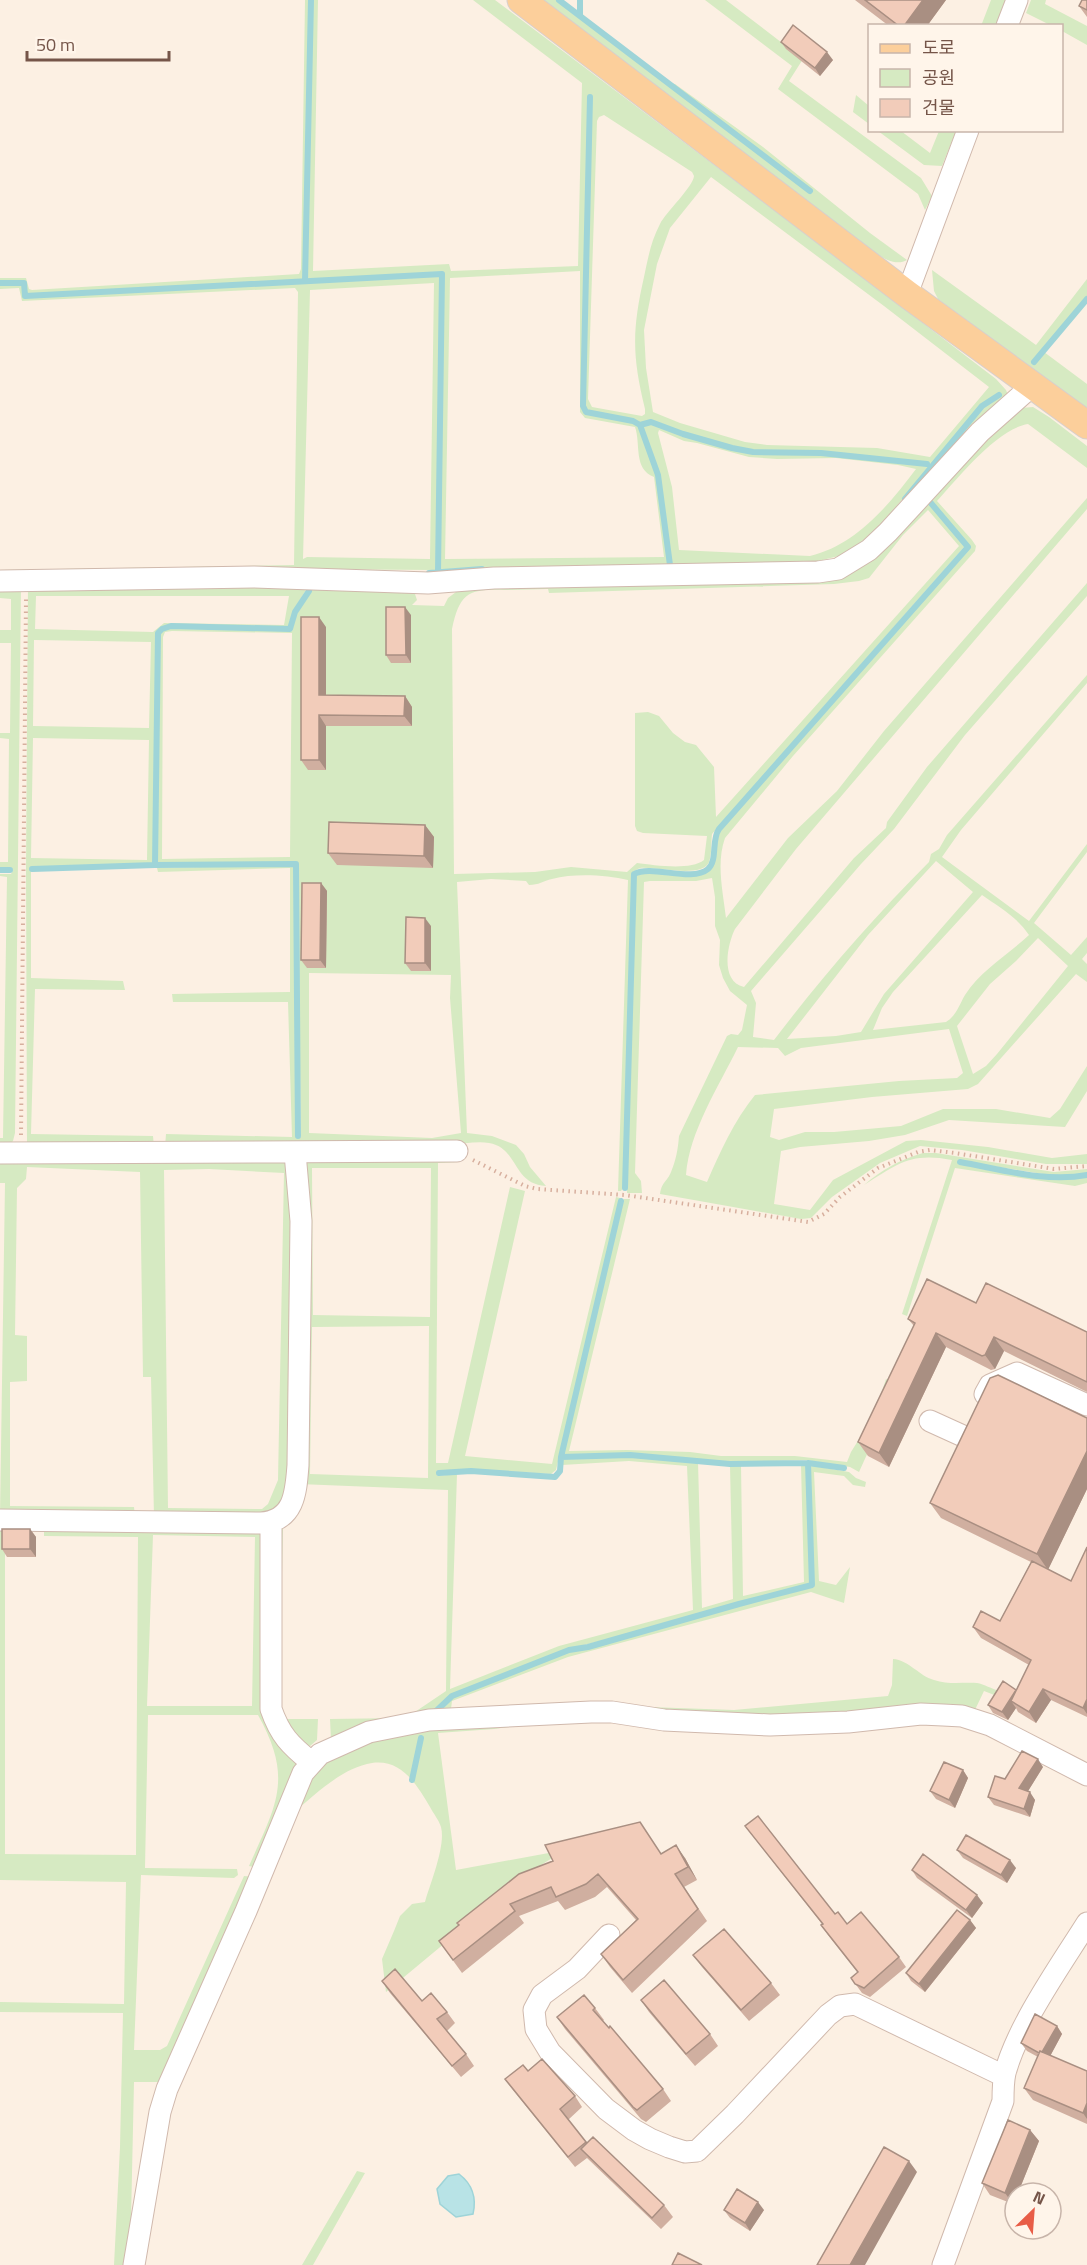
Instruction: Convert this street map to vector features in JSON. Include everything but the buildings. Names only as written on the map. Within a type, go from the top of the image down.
[{"type":"main road","points":[[521,0],[907,294],[1087,425]]},
{"type":"street","points":[[1008,24],[1017,0]]},
{"type":"street","points":[[907,294],[967,132]]},
{"type":"street","points":[[0,581],[254,577],[428,583],[494,578],[796,573],[838,569],[869,550],[980,432],[1033,385]]},
{"type":"street","points":[[10,1153],[456,1151]]},
{"type":"street","points":[[0,1520],[271,1522],[287,1512],[293,1500],[298,1465],[301,1221],[295,1153]]},
{"type":"street","points":[[953,1456],[990,1385],[1017,1373],[1087,1405]]},
{"type":"street","points":[[930,1421],[963,1436]]},
{"type":"street","points":[[271,1522],[271,1709],[278,1729],[291,1746],[311,1762]]},
{"type":"street","points":[[134,2265],[160,2112],[167,2089],[246,1911],[303,1773],[311,1762],[328,1749],[369,1732],[429,1720],[612,1712],[664,1720],[770,1725],[848,1722],[921,1714],[962,1716],[990,1725],[1087,1775]]},
{"type":"street","points":[[943,2265],[1003,2101],[1005,2076],[1011,2056],[1023,2030],[1087,1923]]},
{"type":"street","points":[[609,1935],[577,1969],[542,1995],[534,2010],[536,2029],[550,2052],[606,2109],[650,2139],[685,2152],[698,2151],[828,2015],[840,2006],[855,2004],[1005,2076]]},
{"type":"path","points":[[10,1153],[27,580]]},
{"type":"path","points":[[456,1151],[525,1186],[537,1189],[626,1195],[808,1222],[824,1214],[840,1197],[878,1168],[918,1152],[930,1150],[955,1153],[1054,1169],[1087,1166]]},
{"type":"green space","points":[[305,0],[309,0],[303,280],[27,294],[25,281],[0,282],[0,278],[26,278],[29,289],[32,290],[299,274],[301,269]]},
{"type":"green space","points":[[312,0],[318,0],[313,271],[449,264],[451,271],[578,266],[582,83],[473,0],[495,0],[996,379],[1008,395],[1005,401],[934,474],[879,536],[854,556],[830,566],[791,569],[548,572],[462,575],[430,579],[245,573],[0,578],[0,576],[244,572],[427,575],[460,571],[665,566],[771,568],[833,562],[849,556],[882,528],[983,407],[1001,394],[981,405],[880,526],[847,554],[814,562],[771,565],[671,564],[659,474],[642,426],[651,423],[683,435],[753,453],[861,457],[921,465],[923,462],[821,452],[753,450],[732,447],[684,433],[658,422],[641,423],[634,419],[587,410],[584,406],[592,97],[589,97],[582,406],[585,413],[633,422],[639,426],[656,475],[668,564],[440,570],[444,273],[307,280]],"holes":[[[604,115],[692,172],[694,176],[660,224],[647,263],[637,313],[635,343],[645,409],[645,414],[642,416],[592,407],[588,399],[597,121]],[[711,177],[989,387],[930,457],[877,448],[767,445],[745,442],[680,423],[653,412],[646,368],[644,330],[657,264],[670,228]],[[580,271],[580,412],[585,418],[635,427],[640,462],[647,473],[654,477],[664,557],[445,559],[450,278]],[[659,430],[684,441],[749,457],[836,458],[916,469],[895,496],[870,522],[857,533],[827,551],[810,556],[679,550],[672,487]]]},
{"type":"green space","points":[[536,0],[557,0],[809,192],[810,190],[669,83],[675,84],[763,147],[907,260],[893,262],[871,250]]},
{"type":"green space","points":[[705,0],[726,0],[803,59],[789,81],[921,178],[932,196],[925,210],[918,194],[778,89],[792,66]]},
{"type":"green space","points":[[991,0],[1006,0],[996,24],[982,24]]},
{"type":"green space","points":[[1031,0],[1046,0],[1045,4],[1087,26],[1087,45],[1063,32],[1063,24],[1048,24],[1026,13]]},
{"type":"green space","points":[[856,95],[868,105],[868,123],[853,112]]},
{"type":"green space","points":[[879,132],[902,132],[930,153],[939,132],[956,132],[942,166],[924,165]]},
{"type":"green space","points":[[932,270],[1036,345],[1087,279],[1087,296],[1032,363],[1044,352],[1087,384],[1087,409],[938,299],[934,291]]},
{"type":"green space","points":[[441,276],[436,570],[291,569],[0,573],[0,570],[294,565],[298,292],[295,288],[22,301],[19,288],[0,289],[0,285],[23,284],[24,297]],"holes":[[[434,283],[430,559],[307,557],[303,559],[310,290]]]},
{"type":"green space","points":[[1033,407],[1087,446],[1087,468],[1028,424],[1016,428],[991,444],[937,501],[972,540],[976,546],[975,551],[793,756],[725,838],[721,867],[726,918],[788,838],[837,791],[884,731],[1087,498],[1087,509],[796,849],[735,929],[728,953],[728,970],[731,978],[744,987],[854,858],[886,828],[887,822],[927,767],[1087,583],[1087,596],[965,735],[894,829],[751,991],[756,1003],[753,1037],[774,1040],[848,948],[929,862],[931,854],[939,849],[947,835],[1087,675],[1087,683],[961,830],[942,857],[1029,921],[1087,844],[1087,852],[1034,923],[1071,955],[1087,937],[1087,953],[1082,959],[1087,964],[1087,982],[1076,974],[978,1084],[968,1089],[872,1097],[774,1109],[770,1137],[779,1140],[805,1132],[834,1132],[901,1126],[943,1109],[996,1109],[1050,1118],[1060,1109],[1087,1066],[1087,1091],[1065,1127],[949,1120],[905,1135],[781,1151],[774,1204],[810,1210],[833,1180],[906,1141],[921,1140],[988,1147],[1052,1158],[1087,1154],[1087,1164],[1046,1164],[962,1150],[920,1146],[880,1163],[832,1197],[811,1218],[801,1219],[660,1194],[674,1163],[679,1136],[727,1036],[738,1035],[742,1030],[747,1005],[730,991],[719,965],[720,940],[715,926],[715,897],[712,878],[696,881],[650,881],[644,882],[635,1173],[641,1181],[642,1193],[627,1193],[636,875],[651,873],[693,875],[709,870],[714,862],[716,840],[720,830],[970,547],[930,500],[929,504],[965,546],[712,834],[710,859],[705,867],[688,871],[640,868],[632,873],[623,1188],[621,1191],[618,1191],[628,880],[600,876],[561,877],[529,885],[526,881],[491,879],[457,882],[467,1133],[492,1136],[516,1145],[546,1186],[535,1184],[527,1179],[499,1146],[484,1142],[451,1145],[165,1147],[166,1134],[292,1137],[288,1002],[173,1002],[172,994],[290,992],[290,868],[158,872],[157,868],[294,865],[297,1137],[301,1137],[297,863],[157,864],[159,636],[162,631],[172,628],[292,631],[297,613],[311,592],[306,590],[293,611],[289,627],[170,625],[161,627],[157,632],[154,864],[31,868],[31,978],[123,981],[125,990],[35,989],[31,1134],[153,1136],[154,1147],[27,1147],[28,585],[413,588],[417,600],[412,605],[444,606],[448,598],[460,589],[829,574],[1021,408]],"holes":[[[928,510],[959,546],[716,817],[714,767],[696,745],[685,742],[673,733],[659,716],[648,712],[635,713],[635,826],[637,831],[707,836],[704,860],[681,866],[637,863],[627,872],[571,867],[535,872],[454,874],[452,629],[459,607],[468,595],[483,590],[548,589],[549,593],[834,584],[869,578],[903,535]],[[36,596],[289,596],[284,625],[164,623],[153,632],[35,629]],[[165,632],[292,633],[290,857],[162,859],[163,637]],[[34,640],[151,642],[149,728],[33,726]],[[33,738],[149,740],[147,860],[31,858]],[[936,861],[973,892],[884,994],[861,1032],[787,1039],[868,935]],[[982,895],[1013,918],[1029,935],[971,986],[955,1013],[946,1022],[873,1030],[882,1008],[893,992]],[[1038,938],[1068,966],[997,1054],[986,1066],[973,1074],[957,1026],[990,984]],[[309,973],[451,975],[450,998],[461,1133],[432,1138],[309,1133]],[[949,1029],[963,1073],[957,1078],[899,1081],[755,1095],[734,1126],[707,1182],[686,1175],[688,1159],[699,1126],[738,1047],[778,1048],[785,1056],[801,1048]]]},
{"type":"green space","points":[[0,586],[21,586],[15,1133],[13,1141],[8,1146],[0,1146],[0,1138],[3,1138],[7,877],[0,876],[0,874],[11,874],[13,870],[0,868],[0,862],[8,862],[9,739],[0,738],[0,733],[10,733],[11,643],[0,643],[0,630],[11,630],[11,599],[0,598]]},
{"type":"green space","points":[[923,1153],[936,1153],[1054,1172],[1087,1169],[1087,1174],[1063,1176],[961,1161],[960,1163],[1023,1175],[1057,1178],[1087,1176],[1087,1183],[1075,1186],[955,1168],[907,1316],[902,1314],[952,1160],[915,1159],[896,1166],[864,1185],[892,1166]]},
{"type":"green space","points":[[453,1156],[458,1162],[438,1163],[436,1463],[448,1463],[510,1187],[525,1191],[465,1456],[552,1464],[616,1197],[620,1198],[556,1470],[551,1474],[465,1469],[437,1472],[437,1476],[457,1474],[450,1689],[559,1646],[693,1610],[687,1466],[629,1461],[562,1465],[562,1459],[630,1456],[698,1462],[702,1608],[733,1599],[730,1466],[741,1465],[743,1596],[804,1582],[801,1465],[806,1465],[810,1585],[738,1602],[568,1649],[450,1695],[428,1717],[331,1740],[330,1719],[409,1716],[446,1691],[448,1490],[299,1484],[304,1159]],"holes":[[[312,1168],[431,1168],[430,1317],[313,1315]],[[429,1326],[428,1478],[310,1474],[312,1327]]]},
{"type":"green space","points":[[0,1157],[282,1158],[292,1168],[293,1468],[277,1513],[154,1517],[151,1377],[143,1377],[140,1172],[27,1167],[26,1179],[17,1188],[15,1335],[27,1336],[27,1381],[10,1382],[10,1506],[134,1507],[135,1517],[0,1516],[5,1183],[0,1183]],"holes":[[[209,1169],[284,1173],[278,1480],[268,1504],[262,1509],[168,1508],[164,1170]]]},
{"type":"green space","points":[[624,1199],[630,1199],[569,1451],[627,1450],[690,1452],[721,1456],[795,1456],[847,1462],[874,1415],[886,1379],[898,1386],[859,1472],[850,1467],[806,1460],[731,1462],[630,1453],[563,1456]]},
{"type":"green space","points":[[809,1465],[849,1472],[866,1482],[865,1487],[853,1485],[844,1476],[814,1472],[819,1581],[836,1585],[850,1567],[844,1603],[811,1592],[568,1657],[452,1701],[451,1709],[558,1706],[582,1702],[604,1702],[649,1707],[734,1710],[888,1696],[892,1685],[893,1659],[904,1662],[940,1682],[977,1683],[999,1691],[997,1696],[984,1691],[973,1714],[796,1719],[434,1716],[453,1697],[568,1652],[588,1649],[814,1587]]},
{"type":"green space","points":[[0,1525],[5,1525],[5,1854],[136,1855],[138,1537],[44,1536],[44,1526],[261,1528],[265,1708],[298,1767],[259,1868],[249,1866],[273,1808],[278,1775],[276,1757],[258,1715],[148,1715],[145,1868],[237,1869],[238,1875],[234,1878],[141,1875],[134,2050],[160,2050],[167,2046],[244,1876],[255,1877],[165,2082],[134,2082],[130,2265],[114,2265],[123,2013],[0,2012],[0,2002],[124,2004],[126,1882],[0,1880]],"holes":[[[153,1535],[255,1537],[252,1706],[147,1706]]]},
{"type":"green space","points":[[283,1526],[279,1715],[282,1719],[318,1719],[317,1740],[310,1746],[296,1740],[286,1732],[272,1707],[274,1527]]},
{"type":"green space","points":[[590,1715],[494,1729],[438,1733],[456,1870],[565,1850],[533,1870],[386,1992],[382,1959],[400,1916],[412,1904],[425,1902],[441,1844],[440,1824],[414,1782],[400,1769],[383,1763],[361,1766],[339,1776],[292,1814],[306,1775],[370,1736]]},
{"type":"green space","points":[[357,2171],[365,2173],[313,2265],[302,2265]]},
{"type":"water","points":[[459,2174],[472,2191],[474,2208],[473,2214],[456,2217],[440,2204],[437,2189],[448,2176]]},
{"type":"waterway","points":[[305,281],[311,0]]},
{"type":"waterway","points":[[559,0],[810,191]]},
{"type":"waterway","points":[[580,0],[580,16]]},
{"type":"waterway","points":[[590,97],[583,406],[586,412],[633,421],[640,425],[658,475],[670,565]]},
{"type":"waterway","points":[[0,283],[24,283],[25,296],[442,274],[438,572]]},
{"type":"waterway","points":[[1034,362],[1087,299]]},
{"type":"waterway","points":[[905,499],[982,406],[999,395]]},
{"type":"waterway","points":[[640,425],[651,422],[683,434],[753,452],[821,453],[927,464]]},
{"type":"waterway","points":[[625,1188],[634,874],[642,871],[692,874],[708,869],[713,860],[715,839],[719,829],[968,547],[930,502]]},
{"type":"waterway","points":[[429,573],[482,569]]},
{"type":"waterway","points":[[32,869],[155,865],[158,633],[171,626],[290,629],[295,612],[309,591]]},
{"type":"waterway","points":[[155,865],[296,864],[298,1136]]},
{"type":"waterway","points":[[0,870],[10,870]]},
{"type":"waterway","points":[[960,1162],[1039,1176],[1087,1175]]},
{"type":"waterway","points":[[621,1201],[561,1457],[630,1455],[730,1464],[808,1463],[844,1468]]},
{"type":"waterway","points":[[439,1473],[471,1471],[555,1477],[560,1471],[561,1457]]},
{"type":"waterway","points":[[434,1713],[452,1696],[569,1650],[588,1647],[812,1585],[808,1463]]},
{"type":"waterway","points":[[412,1780],[421,1738]]}]
